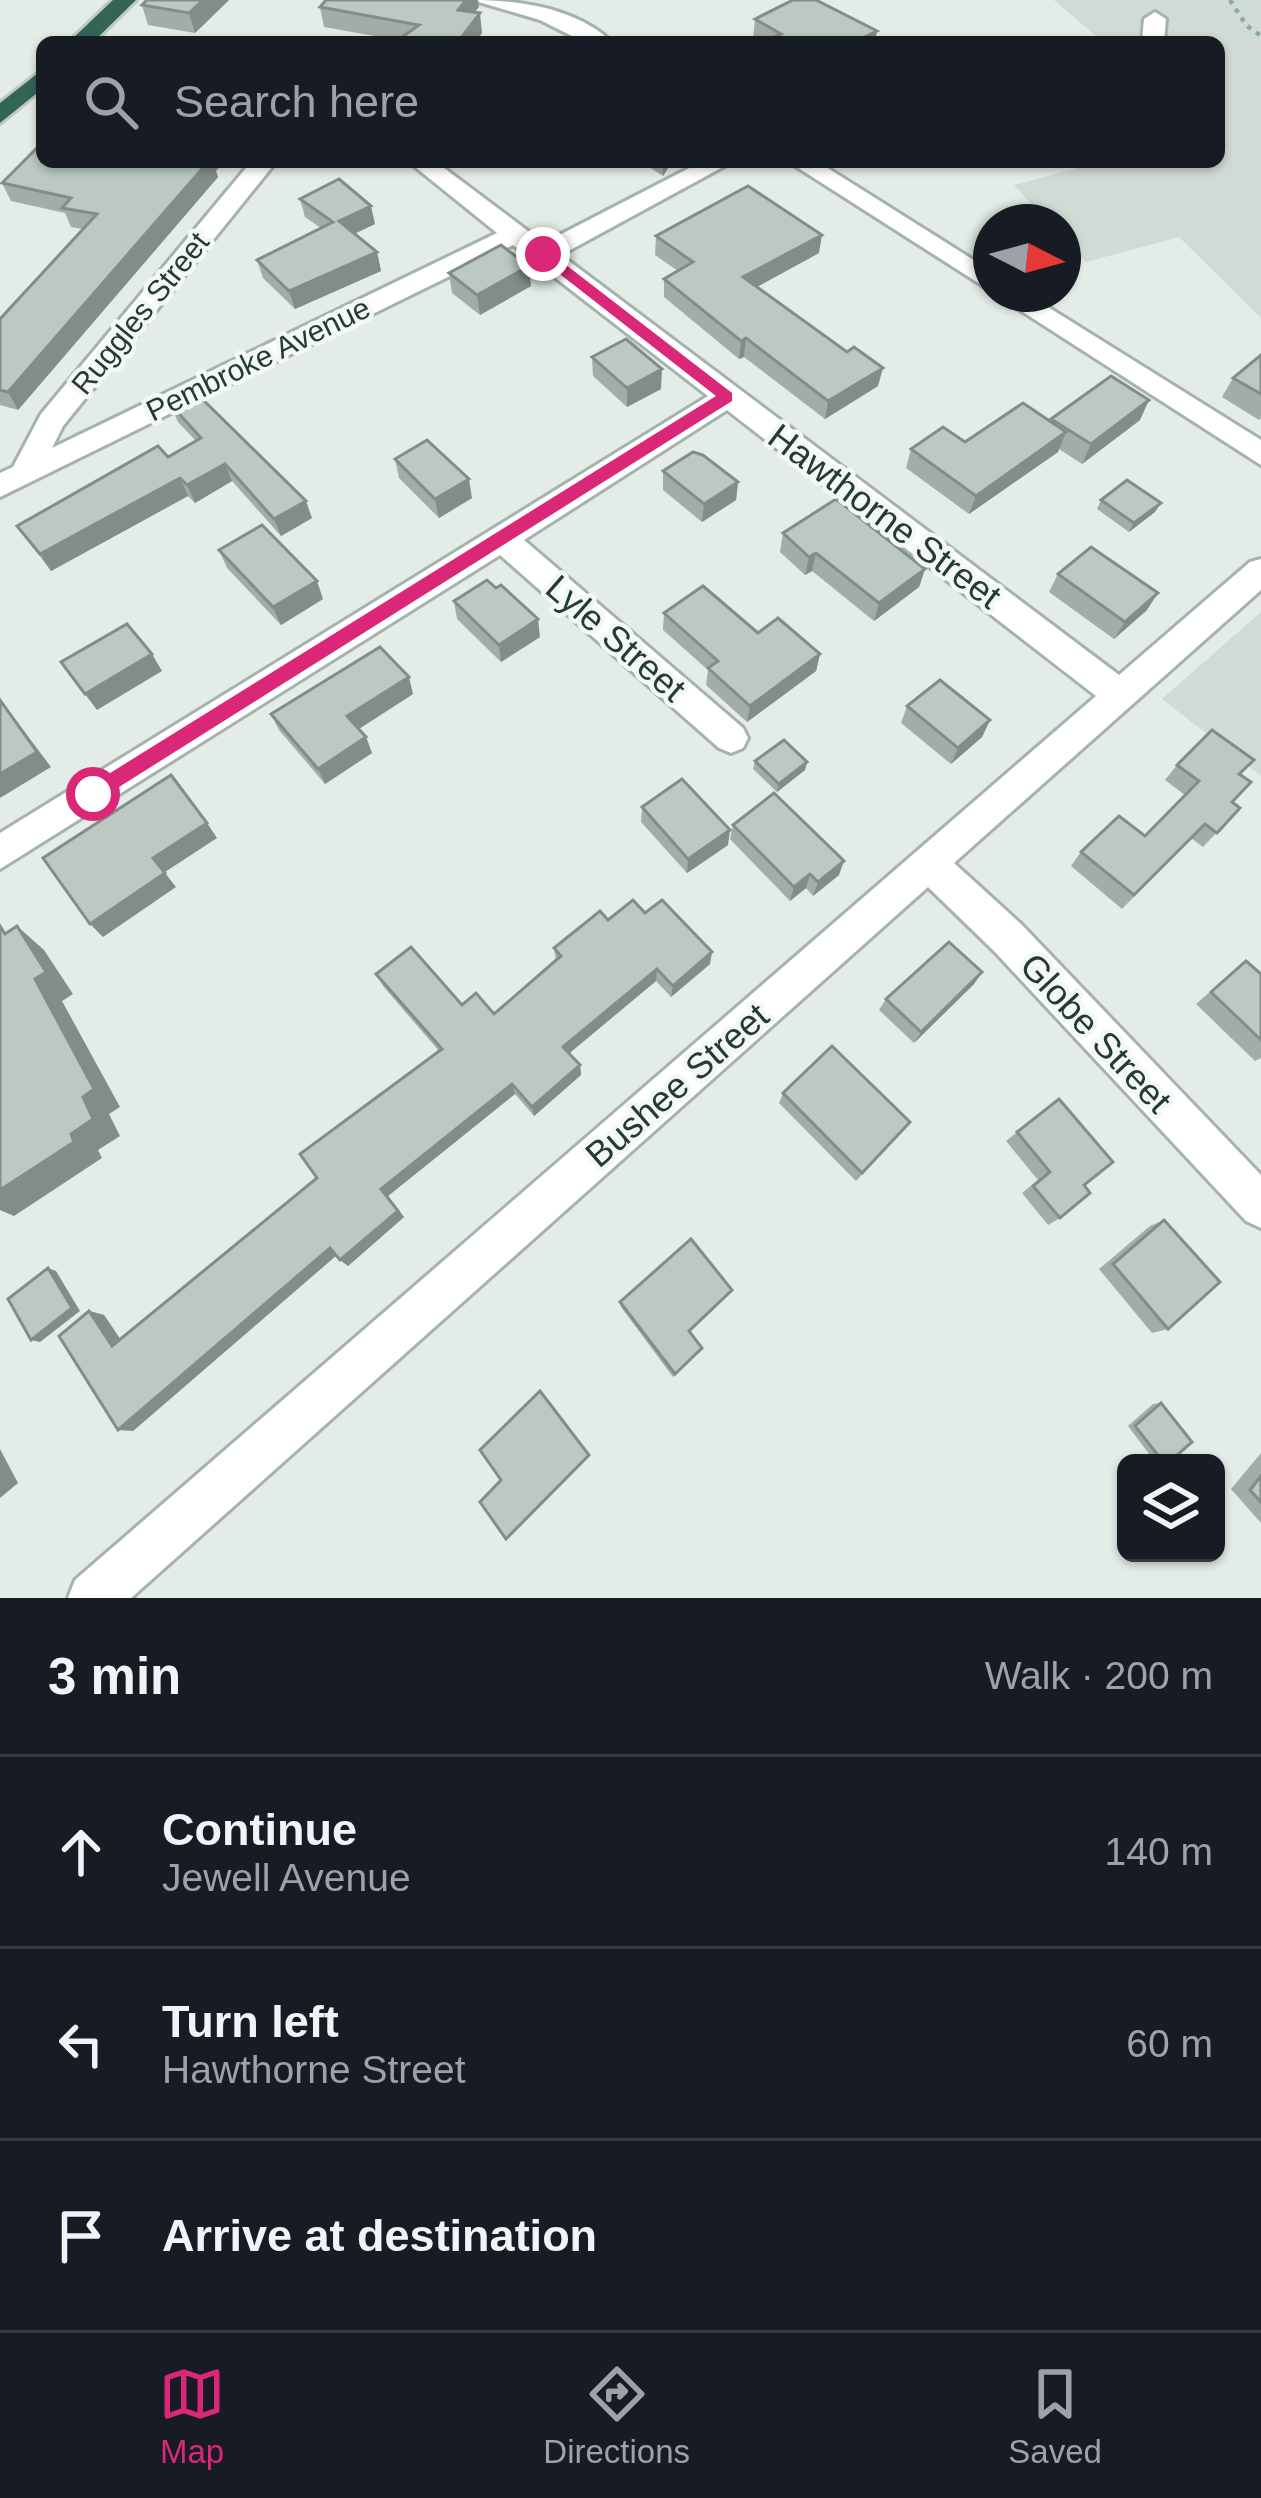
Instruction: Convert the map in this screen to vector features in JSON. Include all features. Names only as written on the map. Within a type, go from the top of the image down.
[{"type":"highway","points":[[86,36],[125,0]]},
{"type":"highway","points":[[0,116],[36,83]]},
{"type":"street","points":[[483,0],[548,14],[590,36]]},
{"type":"street","name":"Ruggles Street","points":[[13,479],[52,421],[259,168]]},
{"type":"street","name":"Hawthorne Street","points":[[430,168],[1120,695]]},
{"type":"street","points":[[543,254],[708,168]]},
{"type":"street","points":[[809,168],[973,272]]},
{"type":"street","name":"Pembroke Avenue","points":[[13,479],[517,232]]},
{"type":"street","points":[[1036,312],[1261,454]]},
{"type":"street","points":[[0,853],[727,397]]},
{"type":"street","name":"Lyle Street","points":[[502,538],[730,738]]},
{"type":"street","name":"Bushee Street","points":[[93,1598],[1261,572]]},
{"type":"street","name":"Globe Street","points":[[929,864],[1008,938],[1261,1206]]},
{"type":"path","points":[[1230,0],[1246,26],[1261,36]]},
{"type":"shaded area","points":[[1054,0],[1261,0],[1261,318],[1179,237],[1086,262],[1081,257],[1081,204],[1031,204],[1014,185],[1078,168],[1225,168],[1225,36],[1096,36]]},
{"type":"shaded area","points":[[1261,612],[1261,776],[1162,699]]},
{"type":"building","points":[[147,0],[203,0],[189,13],[142,5]]},
{"type":"building","points":[[326,0],[466,0],[458,10],[480,13],[463,36],[403,36],[419,25],[320,7]]},
{"type":"building","points":[[793,0],[816,0],[877,31],[867,36],[776,36],[781,34],[755,19]]},
{"type":"building","points":[[36,149],[36,168],[203,168],[8,392],[0,390],[0,319],[97,214],[62,208],[71,198],[2,183]]},
{"type":"building","points":[[339,179],[371,206],[339,221],[377,252],[289,291],[257,260],[333,222],[300,199]]},
{"type":"building","points":[[748,186],[822,235],[743,277],[847,352],[854,347],[883,368],[828,401],[746,338],[741,341],[664,279],[693,262],[656,236]]},
{"type":"building","points":[[501,245],[529,266],[477,295],[449,273]]},
{"type":"building","points":[[626,339],[662,369],[627,388],[592,357]]},
{"type":"building","points":[[1261,355],[1261,394],[1233,378]]},
{"type":"building","points":[[1111,376],[1149,400],[1091,444],[1051,419]]},
{"type":"building","points":[[190,387],[306,501],[274,519],[225,464],[187,485],[180,478],[40,554],[17,526],[158,446],[168,457],[201,438],[170,404]]},
{"type":"building","points":[[1023,403],[1066,432],[976,496],[911,449],[943,427],[965,442]]},
{"type":"building","points":[[427,440],[469,479],[435,499],[395,459]]},
{"type":"building","points":[[693,452],[738,482],[704,504],[663,471]]},
{"type":"building","points":[[1127,480],[1161,503],[1134,523],[1101,500]]},
{"type":"building","points":[[836,499],[925,569],[879,603],[816,553],[809,557],[783,533]]},
{"type":"building","points":[[262,525],[317,581],[273,607],[219,550]]},
{"type":"building","points":[[1091,547],[1158,593],[1125,622],[1058,574]]},
{"type":"building","points":[[487,580],[496,588],[501,585],[538,619],[499,645],[454,601]]},
{"type":"building","points":[[703,586],[758,633],[778,618],[820,654],[750,706],[708,668],[718,661],[664,613]]},
{"type":"building","points":[[127,624],[152,654],[85,694],[61,662]]},
{"type":"building","points":[[380,647],[409,677],[347,716],[366,737],[318,769],[271,714]]},
{"type":"building","points":[[940,680],[990,720],[958,748],[907,706]]},
{"type":"building","points":[[0,700],[37,752],[0,774]]},
{"type":"building","points":[[1212,730],[1254,760],[1239,774],[1251,782],[1232,802],[1240,808],[1217,833],[1205,824],[1134,895],[1081,852],[1119,816],[1145,836],[1199,781],[1177,765]]},
{"type":"building","points":[[784,740],[807,762],[779,784],[755,761]]},
{"type":"building","points":[[171,775],[207,823],[153,858],[165,873],[90,924],[43,858]]},
{"type":"building","points":[[682,779],[730,830],[688,859],[642,807]]},
{"type":"building","points":[[774,793],[844,861],[818,882],[810,874],[794,887],[733,825]]},
{"type":"building","points":[[633,900],[645,913],[662,900],[712,952],[673,986],[657,969],[563,1047],[580,1065],[532,1107],[512,1084],[381,1189],[398,1211],[340,1260],[330,1248],[118,1430],[59,1336],[89,1311],[112,1346],[317,1178],[300,1154],[442,1049],[376,974],[411,947],[462,1005],[476,993],[494,1014],[561,956],[554,948],[600,911],[608,920]]},
{"type":"building","points":[[0,926],[5,934],[17,926],[46,972],[35,979],[94,1089],[83,1097],[93,1119],[71,1134],[74,1142],[0,1190]]},
{"type":"building","points":[[949,942],[982,972],[921,1032],[886,999]]},
{"type":"building","points":[[1246,961],[1261,974],[1261,1040],[1211,992]]},
{"type":"building","points":[[832,1046],[910,1122],[862,1173],[783,1093]]},
{"type":"building","points":[[1059,1099],[1113,1162],[1084,1185],[1090,1193],[1060,1218],[1033,1186],[1050,1172],[1017,1132]]},
{"type":"building","points":[[1164,1220],[1220,1282],[1168,1329],[1113,1264]]},
{"type":"building","points":[[691,1239],[732,1290],[689,1331],[702,1348],[675,1374],[620,1302]]},
{"type":"building","points":[[48,1268],[72,1308],[31,1340],[8,1299]]},
{"type":"building","points":[[540,1391],[589,1455],[506,1539],[480,1502],[501,1480],[480,1450]]},
{"type":"building","points":[[1161,1403],[1192,1442],[1178,1454],[1157,1454],[1135,1426]]},
{"type":"building","points":[[1261,1476],[1261,1502],[1250,1490]]},
{"type":"route","points":[[93,794],[727,397],[543,254]]}]
